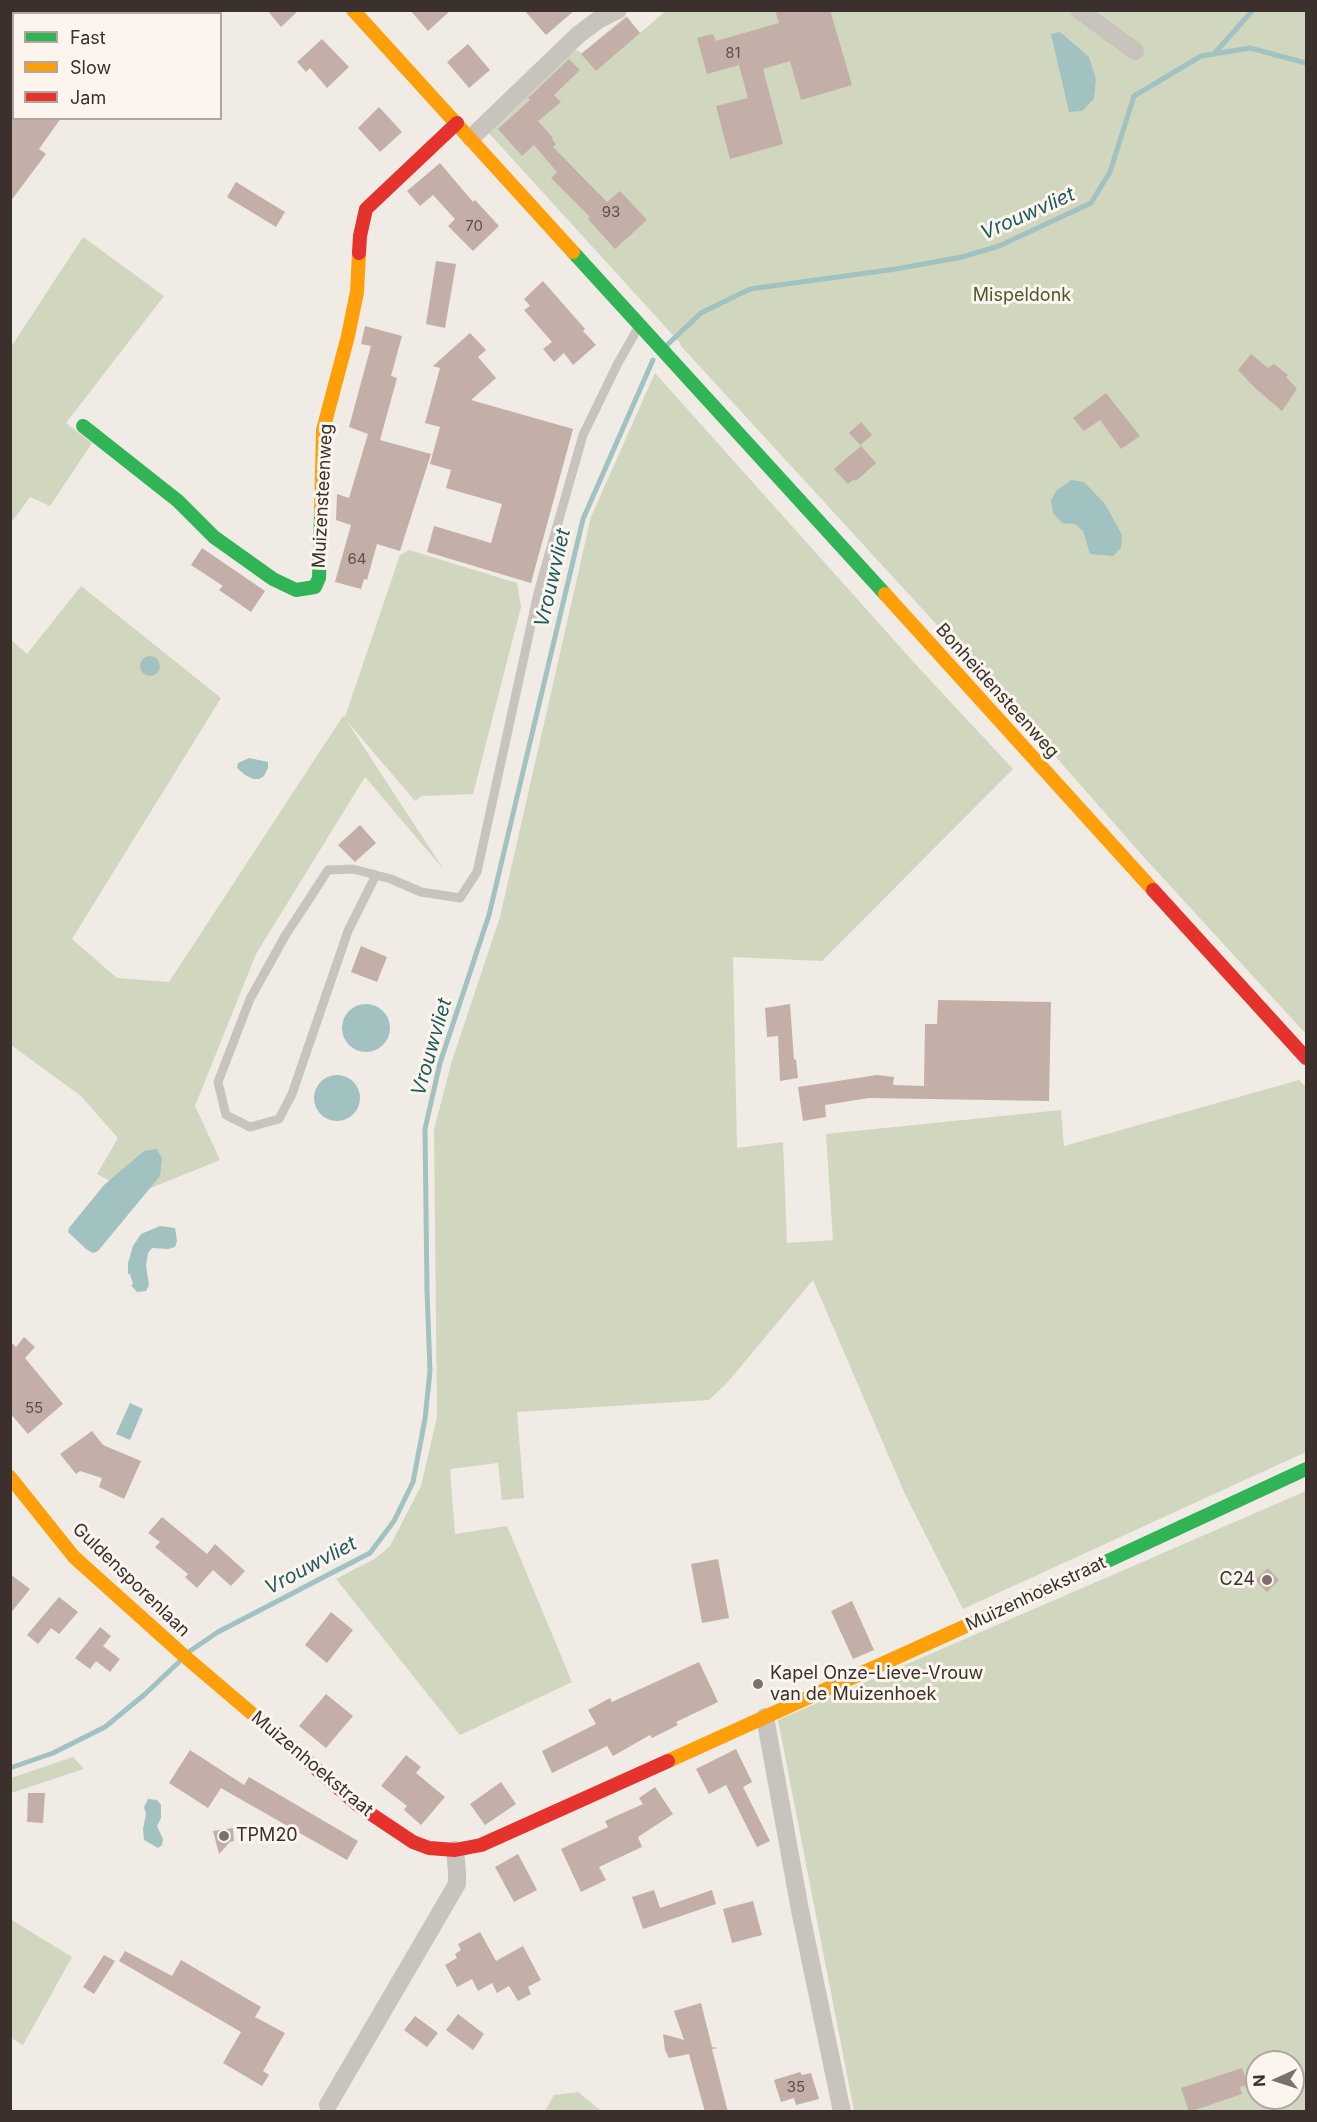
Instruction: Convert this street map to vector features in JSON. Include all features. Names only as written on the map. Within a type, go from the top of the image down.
[{"type":"street","points":[[353,10],[644,331]]},
{"type":"street","points":[[471,138],[578,35],[598,20],[618,10]]},
{"type":"street","points":[[1079,10],[1135,51]]},
{"type":"street","name":"Muizensteenweg","points":[[83,426],[178,501],[214,537],[273,579],[296,590],[315,587],[319,578],[323,430],[348,336],[357,291],[360,236],[366,209],[457,123]]},
{"type":"street","name":"Bonheidensteenweg","points":[[644,331],[1306,1058]]},
{"type":"street","name":"Muizenhoekstraat","points":[[185,1656],[359,1806],[413,1842],[429,1848],[454,1850],[481,1845],[1306,1468]]},
{"type":"street","name":"Guldensporenlaan","points":[[10,1476],[74,1557],[185,1656]]},
{"type":"street","points":[[765,1717],[800,1910],[842,2112]]},
{"type":"street","points":[[328,2105],[457,1884],[454,1850]]},
{"type":"lane","points":[[376,875],[348,930],[292,1094],[279,1119],[250,1126],[226,1115],[218,1082],[250,999],[285,936],[328,870],[353,869],[376,875],[391,879],[421,892],[460,898],[477,872],[538,593],[583,435],[618,363],[644,331]]},
{"type":"green space","name":"Mispeldonk","points":[[667,10],[1306,11],[1306,1034],[1141,854],[1006,700],[486,130],[572,48],[582,53],[626,16],[640,33]]},
{"type":"green space","points":[[83,237],[164,296],[66,423],[92,443],[50,506],[30,497],[11,523],[11,347]]},
{"type":"green space","points":[[655,373],[918,667],[1013,769],[822,961],[733,957],[737,1148],[783,1142],[787,1243],[833,1240],[826,1134],[1061,1110],[1064,1146],[1299,1080],[1306,1087],[1306,1452],[963,1609],[905,1494],[813,1280],[727,1383],[709,1400],[517,1412],[524,1498],[502,1500],[498,1463],[450,1469],[455,1534],[507,1526],[572,1682],[460,1735],[336,1579],[376,1558],[390,1546],[421,1486],[437,1417],[434,1130],[451,1064],[500,917],[591,517]]},
{"type":"green space","points":[[409,550],[517,583],[521,607],[473,794],[422,796],[415,801],[346,720],[444,870],[365,777],[256,954],[195,1106],[220,1160],[136,1194],[97,1174],[118,1138],[81,1096],[11,1045],[11,640],[27,654],[81,586],[221,698],[72,939],[117,978],[169,982],[343,716],[345,717],[400,555]]},
{"type":"green space","points":[[1306,1491],[1306,2111],[854,2111],[778,1720]]},
{"type":"green space","points":[[73,1757],[84,1769],[11,1793],[11,1778]]},
{"type":"green space","points":[[10,1919],[72,1957],[23,2045],[11,2038]]},
{"type":"green space","points":[[578,2092],[601,2111],[545,2111],[554,2095]]},
{"type":"water","points":[[1060,32],[1089,57],[1096,79],[1094,99],[1082,111],[1069,112],[1051,34]]},
{"type":"water","points":[[1071,480],[1084,482],[1105,504],[1122,535],[1121,548],[1113,556],[1090,554],[1083,531],[1075,524],[1062,523],[1053,513],[1051,501],[1056,491]]},
{"type":"water","points":[[150,656],[157,659],[160,666],[157,673],[150,676],[143,673],[140,666],[143,659]]},
{"type":"water","points":[[249,758],[268,762],[264,776],[253,779],[237,768],[238,763]]},
{"type":"water","points":[[366,1004],[383,1011],[390,1028],[383,1045],[366,1052],[349,1045],[342,1028],[349,1011]]},
{"type":"water","points":[[337,1075],[353,1082],[360,1098],[353,1114],[337,1121],[321,1114],[314,1098],[321,1082]]},
{"type":"water","points":[[157,1149],[162,1159],[160,1176],[98,1251],[93,1253],[86,1249],[68,1232],[69,1228],[104,1185],[144,1151]]},
{"type":"water","points":[[160,1226],[175,1228],[177,1241],[175,1247],[152,1248],[148,1253],[146,1266],[149,1285],[146,1291],[137,1292],[131,1285],[133,1284],[128,1274],[128,1263],[133,1246],[141,1234]]},
{"type":"water","points":[[130,1403],[143,1409],[130,1440],[116,1434]]},
{"type":"water","points":[[148,1799],[157,1800],[161,1805],[161,1818],[157,1826],[163,1839],[162,1845],[158,1848],[144,1840],[143,1829],[146,1814],[144,1807]]},
{"type":"building","points":[[267,10],[299,10],[281,27]]},
{"type":"building","points":[[410,10],[451,10],[428,31]]},
{"type":"building","points":[[524,10],[575,10],[546,35]]},
{"type":"building","points":[[775,10],[830,10],[852,85],[801,100],[790,61],[763,69],[783,144],[730,159],[716,106],[748,98],[739,65],[707,74],[697,38],[713,34],[716,41],[779,23]]},
{"type":"building","points":[[627,17],[640,33],[596,71],[581,54]]},
{"type":"building","points":[[322,39],[349,67],[327,88],[310,68],[306,72],[297,62]]},
{"type":"building","points":[[468,44],[490,70],[469,88],[447,62]]},
{"type":"building","points":[[569,59],[580,70],[554,95],[561,102],[538,121],[553,138],[556,144],[553,147],[607,202],[620,191],[647,220],[615,249],[588,219],[590,217],[551,178],[557,172],[534,145],[522,156],[498,129],[530,100],[528,98]]},
{"type":"building","points":[[379,107],[402,132],[380,152],[358,128]]},
{"type":"building","points":[[10,118],[12,120],[60,120],[39,149],[46,154],[10,202]]},
{"type":"building","points":[[440,163],[473,202],[475,200],[499,226],[473,251],[448,226],[455,219],[433,195],[420,206],[407,191]]},
{"type":"building","points":[[236,182],[285,212],[276,227],[227,197]]},
{"type":"building","points":[[436,261],[456,264],[445,328],[426,324]]},
{"type":"building","points":[[543,281],[596,345],[573,365],[564,353],[554,362],[543,349],[552,342],[524,310],[530,306],[524,299]]},
{"type":"building","points":[[365,326],[402,336],[391,376],[397,378],[380,440],[431,454],[400,551],[377,544],[367,580],[364,579],[361,589],[335,582],[351,525],[336,520],[337,494],[349,498],[368,434],[349,427],[371,346],[361,344]]},
{"type":"building","points":[[470,333],[486,350],[478,357],[496,378],[471,400],[573,429],[531,583],[427,552],[434,526],[491,543],[502,504],[446,488],[451,470],[430,464],[440,427],[425,423],[440,368],[433,366]]},
{"type":"building","points":[[1251,354],[1268,368],[1274,364],[1288,375],[1286,377],[1297,389],[1282,411],[1238,370]]},
{"type":"building","points":[[1106,393],[1140,436],[1121,449],[1100,420],[1084,431],[1073,418]]},
{"type":"building","points":[[861,422],[872,435],[860,445],[849,433]]},
{"type":"building","points":[[861,446],[876,463],[856,481],[854,479],[848,484],[834,469]]},
{"type":"building","points":[[202,548],[265,591],[251,612],[219,590],[223,586],[191,565]]},
{"type":"building","points":[[360,825],[376,843],[355,862],[338,845]]},
{"type":"building","points":[[361,946],[387,957],[377,982],[351,972]]},
{"type":"building","points":[[938,1000],[1051,1002],[1049,1101],[869,1098],[825,1105],[826,1117],[803,1121],[798,1087],[877,1075],[894,1077],[893,1085],[924,1086],[925,1024],[937,1024]]},
{"type":"building","points":[[790,1004],[794,1060],[796,1059],[798,1078],[780,1081],[778,1036],[767,1037],[765,1008]]},
{"type":"building","points":[[24,1337],[35,1347],[25,1358],[63,1404],[28,1434],[10,1413],[10,1341],[16,1347]]},
{"type":"building","points":[[92,1431],[103,1445],[141,1461],[124,1499],[99,1487],[102,1478],[80,1471],[76,1474],[60,1454]]},
{"type":"building","points":[[162,1517],[207,1554],[215,1544],[245,1571],[231,1586],[213,1570],[197,1588],[185,1577],[188,1574],[155,1547],[160,1542],[148,1533]]},
{"type":"building","points":[[718,1559],[729,1618],[702,1623],[691,1564]]},
{"type":"building","name":"C24","points":[[1268,1568],[1279,1580],[1267,1592],[1255,1580]]},
{"type":"building","points":[[10,1574],[30,1589],[10,1614]]},
{"type":"building","points":[[59,1597],[78,1612],[59,1634],[51,1628],[38,1644],[27,1635]]},
{"type":"building","points":[[852,1601],[874,1650],[853,1659],[831,1611]]},
{"type":"building","points":[[331,1612],[353,1630],[327,1663],[305,1645]]},
{"type":"building","points":[[100,1627],[111,1636],[103,1646],[120,1659],[110,1672],[96,1661],[90,1669],[75,1658]]},
{"type":"building","points":[[699,1662],[718,1702],[676,1722],[678,1725],[652,1738],[650,1735],[613,1756],[607,1746],[552,1773],[542,1751],[596,1724],[588,1710],[610,1698],[612,1702]]},
{"type":"building","points":[[326,1694],[353,1716],[326,1748],[299,1726]]},
{"type":"building","points":[[736,1749],[752,1782],[743,1787],[770,1841],[757,1847],[726,1785],[709,1794],[696,1769]]},
{"type":"building","points":[[190,1750],[244,1785],[249,1777],[358,1841],[347,1860],[221,1788],[208,1808],[169,1783]]},
{"type":"building","points":[[406,1755],[421,1767],[416,1773],[445,1797],[421,1825],[404,1810],[407,1806],[381,1786]]},
{"type":"building","points":[[501,1782],[516,1804],[485,1825],[470,1804]]},
{"type":"building","points":[[655,1787],[673,1814],[638,1837],[642,1847],[599,1867],[606,1880],[581,1892],[561,1849],[608,1827],[605,1821],[643,1804],[639,1798]]},
{"type":"building","points":[[28,1793],[45,1793],[43,1823],[27,1822]]},
{"type":"building","name":"TPM20","points":[[233,1828],[234,1841],[230,1842],[219,1854],[213,1831]]},
{"type":"building","points":[[518,1854],[537,1890],[514,1902],[495,1867]]},
{"type":"building","points":[[654,1890],[660,1908],[712,1890],[716,1904],[643,1929],[632,1897]]},
{"type":"building","points":[[753,1901],[762,1935],[732,1943],[723,1909]]},
{"type":"building","points":[[480,1932],[496,1961],[523,1946],[541,1980],[528,1987],[531,1994],[518,2001],[509,1986],[497,1993],[492,1983],[478,1991],[472,1979],[457,1987],[445,1965],[457,1958],[455,1954],[461,1950],[458,1944]]},
{"type":"building","points":[[125,1951],[172,1976],[181,1960],[261,2007],[255,2017],[285,2033],[263,2071],[269,2075],[262,2086],[223,2063],[241,2032],[119,1961]]},
{"type":"building","points":[[104,1955],[115,1961],[94,1994],[83,1987]]},
{"type":"building","points":[[701,2003],[712,2047],[718,2048],[712,2049],[728,2112],[705,2112],[689,2054],[669,2058],[665,2050],[663,2034],[684,2040],[674,2011]]},
{"type":"building","points":[[458,2014],[484,2034],[473,2050],[446,2030]]},
{"type":"building","points":[[415,2016],[438,2033],[427,2047],[404,2030]]},
{"type":"building","points":[[1242,2068],[1245,2076],[1245,2086],[1240,2087],[1242,2094],[1189,2112],[1181,2088]]},
{"type":"building","points":[[800,2072],[802,2075],[811,2073],[819,2099],[796,2105],[794,2098],[781,2102],[774,2080]]},
{"type":"waterway","name":"Vrouwvliet","points":[[667,345],[701,313],[750,289],[896,269],[962,257],[999,246],[1091,203],[1110,172],[1134,96],[1201,56],[1214,54],[1253,10]]},
{"type":"waterway","points":[[1214,54],[1250,48],[1306,63]]},
{"type":"waterway","name":"Vrouwvliet","points":[[190,1651],[218,1632],[370,1553],[394,1521],[413,1482],[425,1419],[430,1371],[425,1129],[440,1063],[489,915],[583,519],[653,360]]},
{"type":"waterway","name":"Vrouwvliet","points":[[10,1768],[53,1753],[105,1727],[180,1661]]},
{"type":"traffic: fast","points":[[573,252],[885,594]]},
{"type":"traffic: fast","points":[[83,426],[178,501],[214,537],[273,579],[296,590],[315,587],[319,578],[321,514]]},
{"type":"traffic: fast","points":[[1032,1596],[1306,1469]]},
{"type":"traffic: slow","points":[[353,10],[573,252]]},
{"type":"traffic: slow","points":[[321,514],[323,430],[357,292],[359,253]]},
{"type":"traffic: slow","points":[[885,594],[1153,890]]},
{"type":"traffic: slow","points":[[10,1477],[74,1557],[182,1654],[290,1746]]},
{"type":"traffic: slow","points":[[668,1761],[1032,1596]]},
{"type":"traffic: jam","points":[[359,253],[366,209],[457,123]]},
{"type":"traffic: jam","points":[[1153,890],[1306,1058]]},
{"type":"traffic: jam","points":[[290,1746],[359,1806],[413,1842],[429,1848],[455,1850],[481,1845],[668,1761]]},
{"type":"place","name":"C24","points":[[1267,1580]]},
{"type":"place","name":"Kapel Onze-Lieve-Vrouw van de Muizenhoek","points":[[758,1684]]},
{"type":"place","name":"TPM20","points":[[224,1836]]}]
